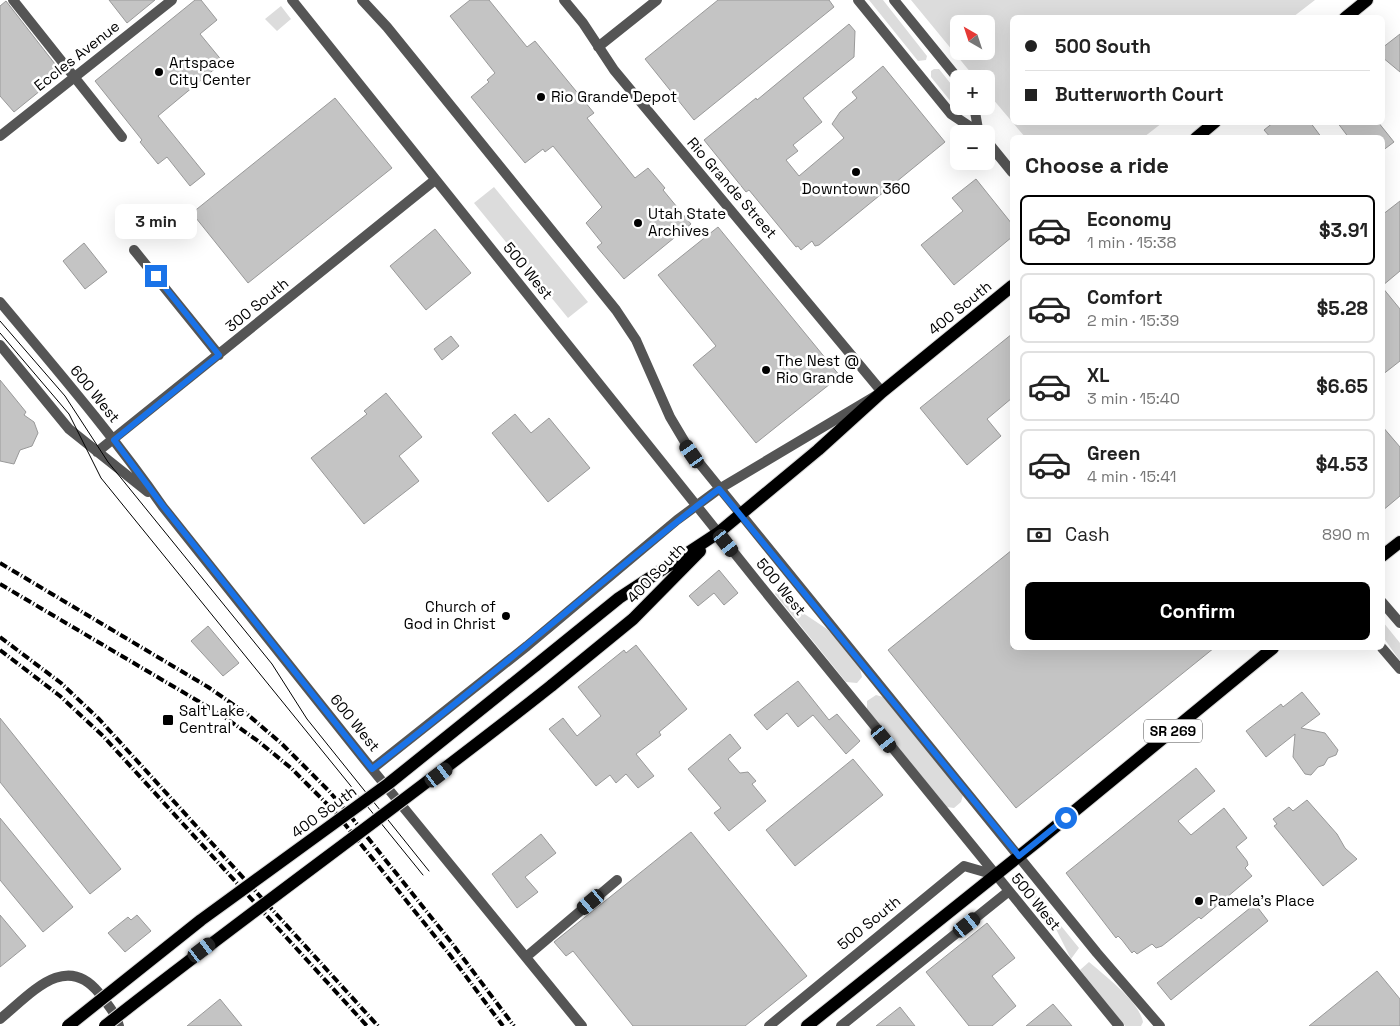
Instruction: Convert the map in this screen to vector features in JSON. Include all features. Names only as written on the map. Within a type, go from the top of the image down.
[{"type":"main road","points":[[1349,15],[1367,0]]},
{"type":"main road","points":[[1200,135],[1211,125]]},
{"type":"main road","name":"400 South","points":[[105,1026],[223,934],[452,765],[551,686],[633,619],[718,533],[818,450],[882,392],[1010,288]]},
{"type":"main road","name":"400 South","points":[[68,1026],[201,920],[388,784],[619,598],[718,533]]},
{"type":"main road","points":[[1385,554],[1400,542]]},
{"type":"main road","name":"SR 269","points":[[807,1026],[1019,856],[1271,650]]},
{"type":"street","points":[[13,0],[122,137]]},
{"type":"street","name":"Eccles Avenue","points":[[0,136],[172,0]]},
{"type":"street","name":"500 West","points":[[292,0],[718,533],[1119,1026]]},
{"type":"street","name":"500 West","points":[[362,0],[387,27],[616,310],[636,340],[681,439],[719,489],[1160,1026]]},
{"type":"street","name":"Rio Grande Street","points":[[564,0],[583,23],[598,48],[681,152],[736,214],[882,392]]},
{"type":"street","points":[[598,48],[657,0]]},
{"type":"street","points":[[858,0],[951,114],[969,125]]},
{"type":"street","points":[[894,0],[951,70]]},
{"type":"street","points":[[995,151],[1010,170]]},
{"type":"street","name":"300 South","points":[[97,452],[435,180]]},
{"type":"street","points":[[134,250],[219,355]]},
{"type":"street","name":"600 West","points":[[0,302],[114,440],[163,506],[372,769],[582,1026]]},
{"type":"street","name":"600 West","points":[[0,345],[69,429],[139,484],[163,506]]},
{"type":"street","name":"400 South","points":[[372,769],[719,489],[882,392]]},
{"type":"street","points":[[1385,606],[1400,623]]},
{"type":"street","points":[[1384,650],[1400,669]]},
{"type":"street","name":"500 South","points":[[769,1026],[964,866],[995,875]]},
{"type":"street","points":[[526,956],[616,880]]},
{"type":"street","points":[[841,1026],[1009,891]]},
{"type":"street","points":[[0,1019],[43,984],[64,976],[80,976],[87,980],[115,1014],[118,1026]]},
{"type":"shaded area","points":[[869,0],[883,0],[927,56],[926,60],[918,61]]},
{"type":"shaded area","points":[[911,0],[1315,0],[1296,15],[1010,15],[1010,120],[995,102],[995,70],[969,70],[960,60],[995,60],[995,15],[950,15],[950,47]]},
{"type":"shaded area","points":[[281,6],[291,19],[277,31],[265,19]]},
{"type":"shaded area","points":[[939,69],[950,83],[950,101],[931,77],[931,71]]},
{"type":"shaded area","points":[[1015,125],[1159,125],[1147,135],[1023,135]]},
{"type":"shaded area","points":[[494,187],[588,302],[568,318],[474,203]]},
{"type":"shaded area","points":[[777,590],[800,611],[827,629],[835,638],[860,669],[862,677],[857,683],[846,682],[775,594]]},
{"type":"shaded area","points":[[1385,624],[1400,643],[1400,661],[1385,640]]},
{"type":"shaded area","points":[[876,695],[883,697],[963,795],[961,802],[954,808],[947,807],[867,709],[867,701]]},
{"type":"shaded area","points":[[1032,895],[1036,895],[1079,948],[1071,959],[1054,925]]},
{"type":"shaded area","points":[[1089,962],[1128,997],[1140,1014],[1143,1022],[1141,1026],[1125,1026],[1080,970]]},
{"type":"building","points":[[109,0],[155,0],[127,23]]},
{"type":"building","name":"Artspace City Center","points":[[195,0],[201,0],[217,20],[200,34],[223,62],[158,116],[205,174],[190,186],[167,157],[158,164],[140,142],[142,140],[95,81]]},
{"type":"building","points":[[470,0],[489,0],[527,47],[535,41],[594,113],[587,118],[635,178],[648,168],[665,188],[663,190],[691,224],[624,279],[597,247],[602,243],[586,223],[602,207],[553,146],[545,152],[543,149],[525,163],[471,97],[489,82],[487,80],[495,73],[450,16]]},
{"type":"building","points":[[718,0],[829,0],[834,7],[694,120],[645,59]]},
{"type":"building","points":[[6,1],[62,73],[14,112],[0,96],[0,6]]},
{"type":"building","points":[[849,24],[855,31],[854,57],[803,98],[822,122],[793,145],[798,151],[786,160],[799,176],[844,138],[832,124],[840,112],[857,98],[852,92],[883,66],[945,142],[819,245],[815,246],[812,241],[801,250],[798,246],[796,247],[749,190],[746,192],[704,140],[756,98],[757,100]]},
{"type":"building","points":[[1400,34],[1400,72],[1385,60],[1385,46]]},
{"type":"building","points":[[335,98],[392,168],[248,283],[192,213]]},
{"type":"building","points":[[1270,125],[1312,125],[1320,135],[1268,135],[1264,130]]},
{"type":"building","points":[[1339,125],[1380,125],[1394,142],[1385,149],[1385,135],[1347,135]]},
{"type":"building","points":[[976,179],[1010,222],[1010,239],[954,285],[921,245],[963,211],[952,198]]},
{"type":"building","points":[[1400,201],[1400,271],[1385,284],[1385,213]]},
{"type":"building","name":"The Nest @ Rio Grande","points":[[718,227],[840,376],[756,443],[693,365],[716,346],[658,275]]},
{"type":"building","points":[[435,229],[471,273],[426,310],[390,266]]},
{"type":"building","points":[[84,243],[107,272],[85,289],[63,261]]},
{"type":"building","points":[[1385,291],[1400,309],[1400,361],[1385,373]]},
{"type":"building","points":[[451,336],[459,346],[442,360],[434,349]]},
{"type":"building","points":[[1010,336],[1010,400],[987,419],[1001,436],[967,465],[920,408]]},
{"type":"building","points":[[0,380],[26,412],[24,415],[34,422],[38,433],[32,446],[20,450],[14,464],[0,461]]},
{"type":"building","points":[[386,393],[422,437],[399,456],[419,481],[364,524],[311,458],[367,414],[364,411]]},
{"type":"building","points":[[515,414],[531,433],[549,418],[590,468],[548,502],[492,433]]},
{"type":"building","points":[[1385,430],[1400,447],[1400,496],[1385,508]]},
{"type":"building","points":[[1010,552],[1010,650],[1212,650],[1016,808],[888,650]]},
{"type":"building","points":[[719,570],[738,593],[724,605],[714,593],[698,606],[689,596]]},
{"type":"building","points":[[208,626],[239,663],[223,676],[191,641]]},
{"type":"building","points":[[636,645],[687,709],[659,732],[661,735],[636,754],[654,776],[638,788],[626,774],[616,783],[610,775],[596,786],[549,729],[563,718],[577,736],[601,716],[578,687],[624,650],[626,653]]},
{"type":"building","points":[[798,681],[829,720],[837,714],[860,741],[846,754],[813,715],[798,727],[787,713],[767,730],[754,715]]},
{"type":"building","points":[[1302,692],[1320,714],[1301,728],[1325,733],[1338,750],[1336,755],[1328,758],[1324,765],[1318,767],[1311,775],[1305,774],[1293,757],[1295,734],[1266,757],[1246,731],[1281,704],[1283,707]]},
{"type":"building","points":[[0,718],[121,869],[90,894],[0,782]]},
{"type":"building","points":[[730,734],[741,748],[728,759],[740,773],[748,772],[756,781],[752,784],[766,801],[729,831],[714,813],[721,808],[688,769]]},
{"type":"building","points":[[853,759],[883,795],[795,866],[766,830]]},
{"type":"building","points":[[1196,768],[1215,791],[1178,821],[1191,835],[1224,808],[1247,838],[1236,847],[1247,861],[1248,865],[1245,868],[1252,876],[1201,919],[1199,917],[1162,946],[1156,948],[1152,944],[1137,954],[1134,951],[1132,953],[1118,936],[1116,938],[1066,873]]},
{"type":"building","points":[[1307,800],[1337,834],[1345,848],[1357,859],[1323,886],[1274,826],[1277,824],[1273,819],[1289,807],[1293,811]]},
{"type":"building","points":[[0,818],[73,907],[43,932],[0,880]]},
{"type":"building","points":[[691,832],[807,976],[745,1026],[633,1026],[573,951],[566,956],[554,942]]},
{"type":"building","points":[[541,834],[556,853],[525,877],[538,892],[517,908],[492,874]]},
{"type":"building","points":[[1255,904],[1268,921],[1171,1000],[1157,983]]},
{"type":"building","points":[[0,915],[26,946],[0,967]]},
{"type":"building","points":[[137,915],[151,931],[125,952],[108,933],[128,917],[131,920]]},
{"type":"building","points":[[987,923],[1015,958],[992,976],[1016,1006],[992,1026],[969,1026],[926,972]]},
{"type":"building","points":[[1377,971],[1400,999],[1400,1026],[1309,1026]]},
{"type":"building","points":[[220,999],[242,1026],[187,1026]]},
{"type":"building","points":[[1053,1004],[1072,1026],[1026,1026]]},
{"type":"building","points":[[900,1007],[915,1026],[876,1026]]},
{"type":"tram line","points":[[0,321],[65,396],[108,462],[272,664],[307,719],[429,871]]},
{"type":"tram line","points":[[0,333],[69,414],[101,478],[423,875]]},
{"type":"railway","points":[[0,563],[208,687],[247,714],[282,744],[329,791],[352,818],[451,942],[514,1026]]},
{"type":"railway","points":[[0,584],[220,714],[258,741],[291,768],[335,812],[450,955],[503,1026]]},
{"type":"railway","points":[[0,637],[61,683],[99,719],[378,1026]]},
{"type":"railway","points":[[0,650],[60,696],[103,736],[367,1026]]},
{"type":"place","name":"Artspace City Center","points":[[159,72]]},
{"type":"place","name":"Rio Grande Depot","points":[[541,97]]},
{"type":"place","name":"Downtown 360","points":[[856,172]]},
{"type":"place","name":"Utah State Archives","points":[[638,223]]},
{"type":"place","name":"The Nest @ Rio Grande","points":[[766,370]]},
{"type":"place","name":"Church of God in Christ","points":[[506,616]]},
{"type":"place","name":"Salt Lake Central","points":[[168,720]]},
{"type":"place","name":"Pamela's Place","points":[[1199,901]]},
{"type":"route","points":[[156,276],[219,355],[114,440],[163,506],[372,769],[512,657],[677,520],[719,489],[817,606],[1019,856],[1066,818]]}]
